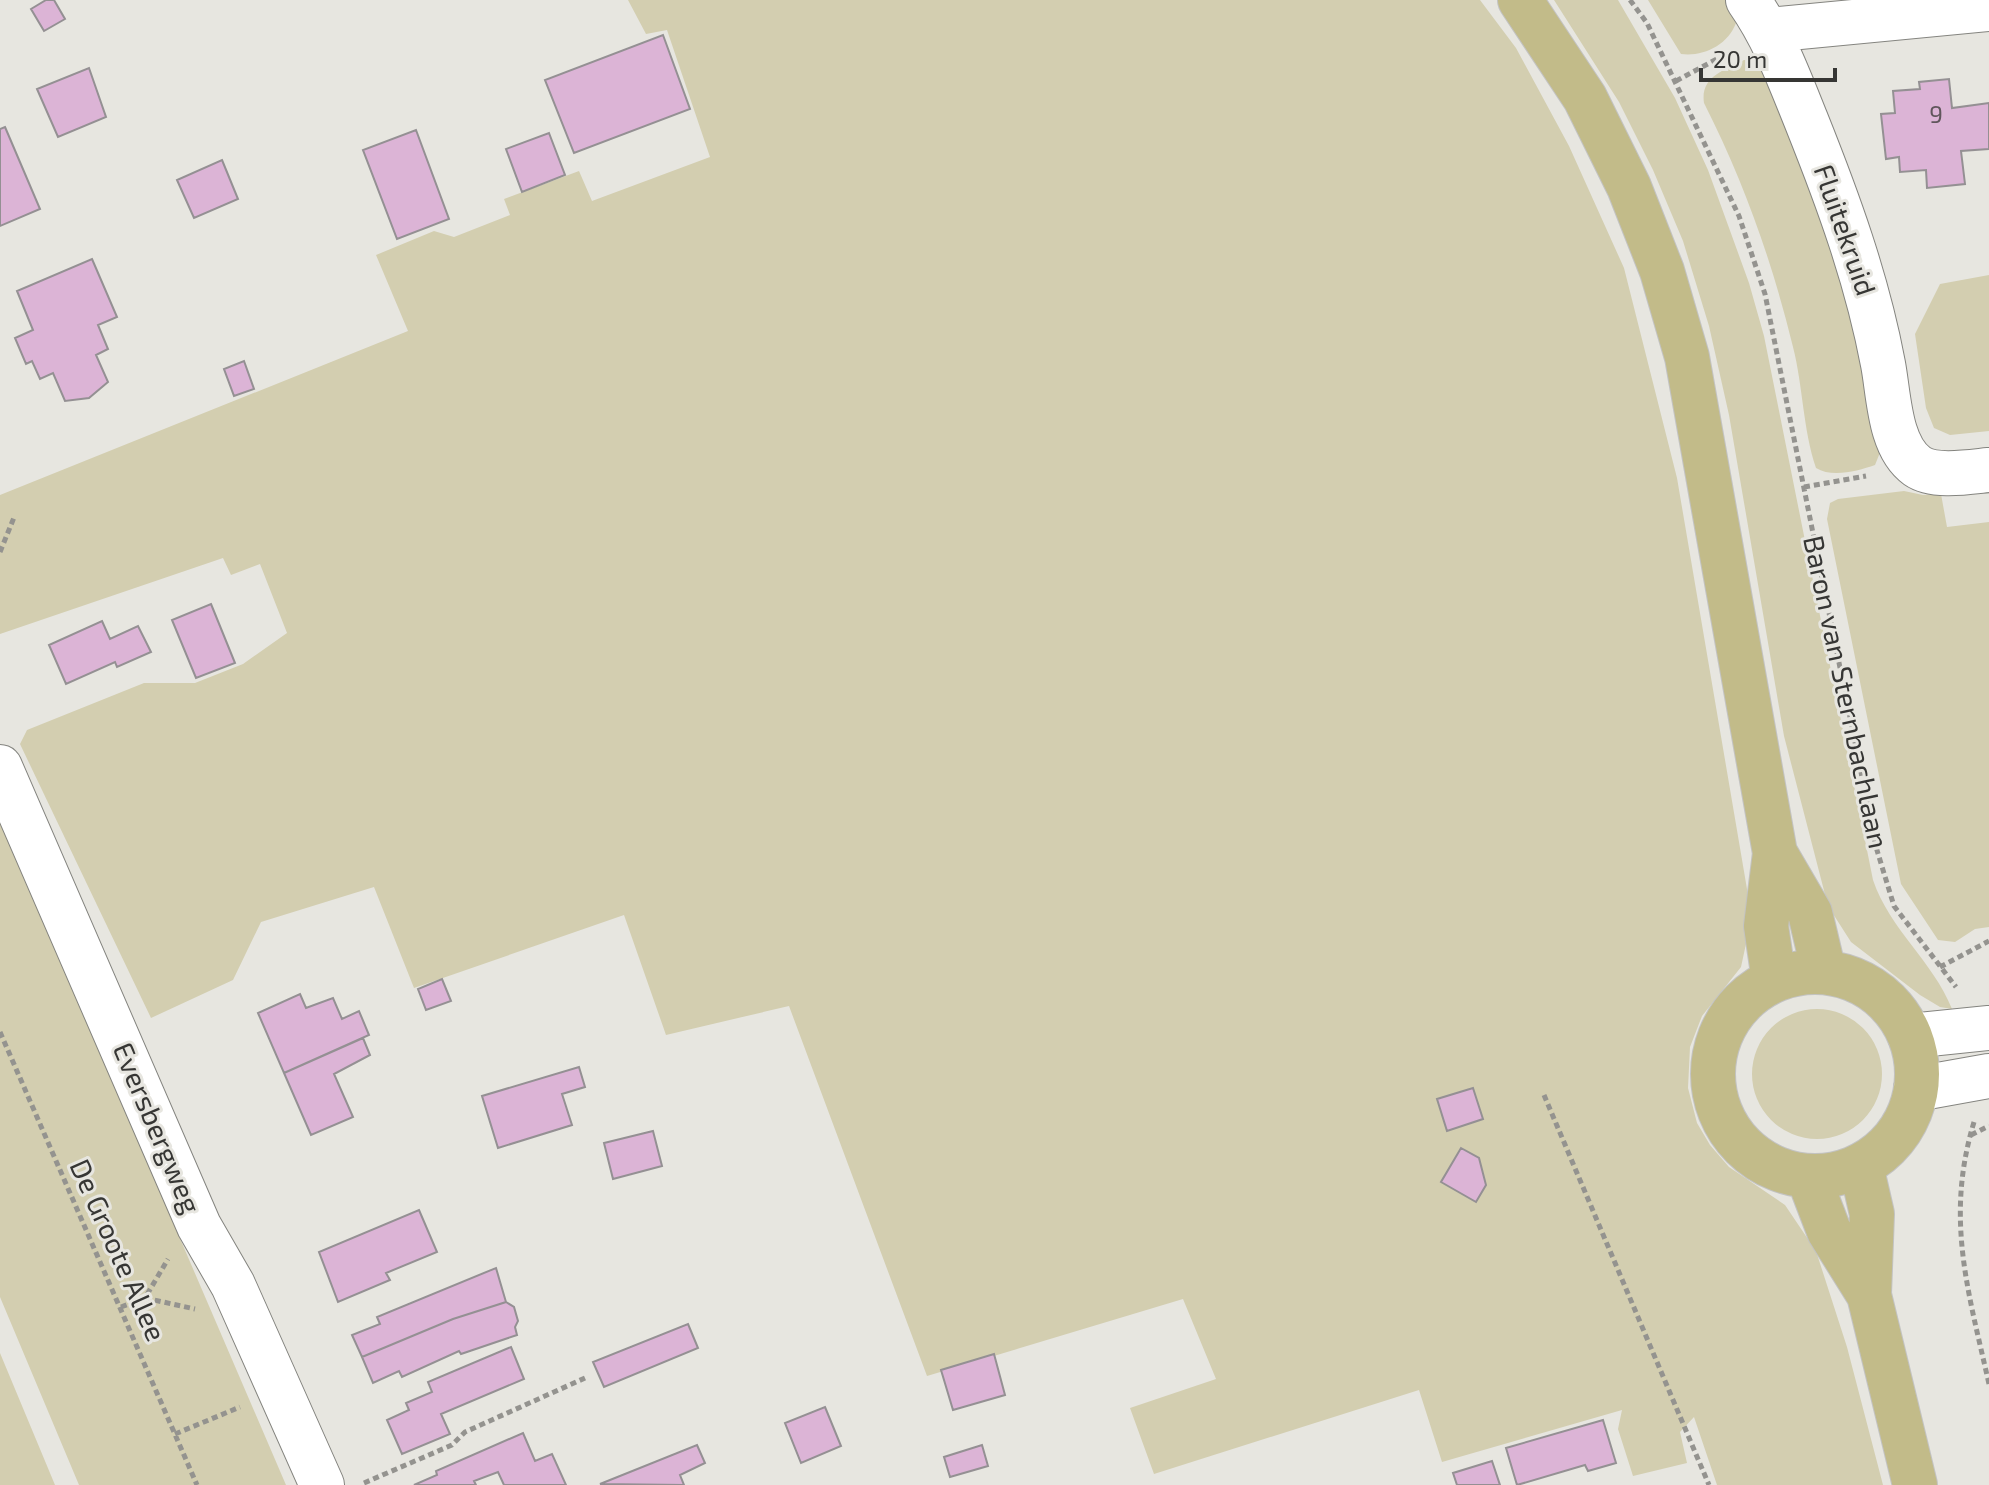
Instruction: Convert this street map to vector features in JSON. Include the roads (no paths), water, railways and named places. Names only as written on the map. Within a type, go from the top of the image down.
[{"type":"main road","points":[[1520,0],[1585,98],[1629,187],[1662,271],[1690,371],[1775,853],[1766,926],[1774,980]]},
{"type":"main road","points":[[1775,853],[1810,913],[1824,972]]},
{"type":"main road","points":[[1824,972],[1866,986],[1885,999],[1910,1036],[1916,1057],[1916,1089],[1911,1109],[1897,1134],[1877,1155],[1861,1166],[1808,1176],[1784,1172],[1761,1161],[1742,1146],[1727,1127],[1716,1104],[1712,1079],[1721,1031],[1752,993],[1774,980],[1798,973],[1824,972]]},
{"type":"main road","points":[[1861,1166],[1872,1214],[1869,1295],[1915,1485]]},
{"type":"main road","points":[[1808,1176],[1829,1231],[1869,1295]]},
{"type":"street","points":[[1759,15],[1989,9]]},
{"type":"street","name":"Fluitekruid","points":[[1759,15],[1838,201],[1873,310],[1894,423],[1902,449],[1918,467],[1943,473],[1989,470]]},
{"type":"street","name":"Eversbergweg","points":[[0,767],[199,1226],[233,1285],[322,1485]]},
{"type":"street","points":[[1910,1036],[1982,1028]]},
{"type":"street","points":[[1916,1089],[1986,1076]]}]
